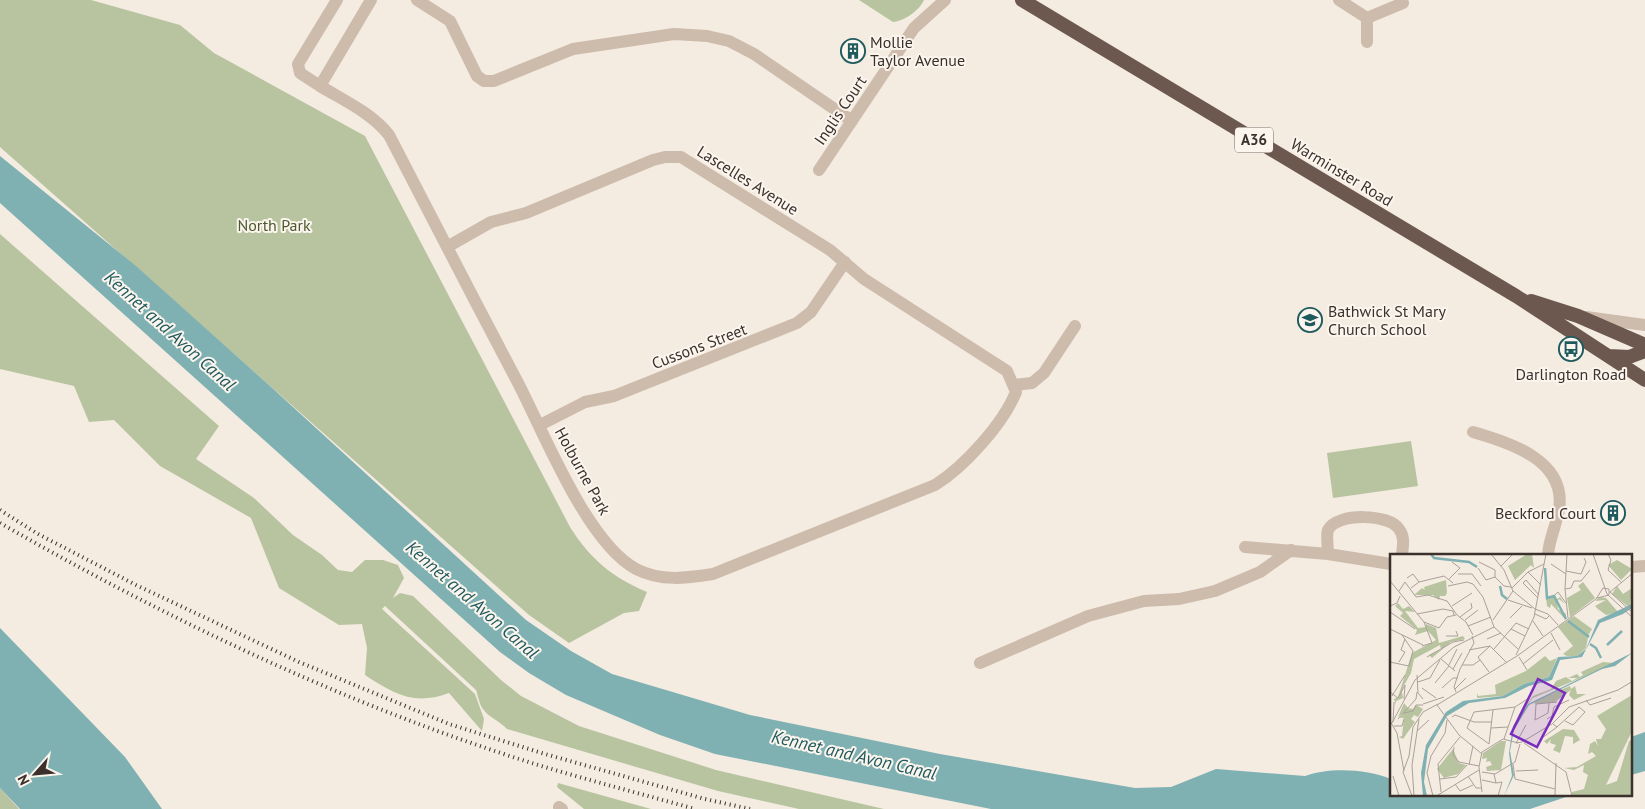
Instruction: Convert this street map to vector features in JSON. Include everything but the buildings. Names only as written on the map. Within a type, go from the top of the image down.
[{"type":"highway","name":"Warminster Road","points":[[1022,0],[1516,296],[1645,380]]},
{"type":"highway","name":"Warminster Road","points":[[1516,296],[1578,316],[1644,349]]},
{"type":"highway","points":[[1606,356],[1618,358],[1644,349]]},
{"type":"street","name":"Holburne Park","points":[[337,0],[298,64],[300,73],[382,125],[389,134],[583,511],[614,552],[635,568],[655,576],[681,579],[714,574],[935,485],[951,475],[979,446],[1013,398],[1016,392],[1015,385]]},
{"type":"street","points":[[320,86],[372,0]]},
{"type":"street","points":[[417,0],[450,21],[477,76],[484,81],[494,81],[573,49],[674,34],[707,36],[729,41],[754,54],[852,121]]},
{"type":"street","name":"Inglis Court","points":[[820,170],[914,28],[946,0]]},
{"type":"street","points":[[1339,0],[1367,18]]},
{"type":"street","points":[[1367,18],[1402,4]]},
{"type":"street","points":[[1367,18],[1367,42]]},
{"type":"street","name":"Lascelles Avenue","points":[[447,247],[491,222],[526,213],[653,160],[665,157],[681,157],[830,250],[864,279],[1007,371],[1015,385]]},
{"type":"street","name":"Cussons Street","points":[[540,425],[585,402],[614,396],[797,323],[811,312],[845,262]]},
{"type":"street","points":[[1578,316],[1645,324]]},
{"type":"street","points":[[1015,385],[1032,383],[1044,373],[1075,326]]},
{"type":"street","points":[[1473,432],[1505,441],[1533,455],[1545,466],[1552,477],[1557,487],[1559,510],[1549,542],[1548,554]]},
{"type":"street","points":[[1328,554],[1328,531],[1334,523],[1345,517],[1388,520],[1399,527],[1404,540],[1402,554]]},
{"type":"street","points":[[1245,547],[1328,554],[1390,564]]},
{"type":"street","points":[[980,663],[1088,616],[1144,601],[1179,599],[1215,591],[1260,572],[1291,550]]},
{"type":"street","points":[[1632,567],[1645,566]]},
{"type":"green space","name":"North Park","points":[[0,0],[91,0],[180,25],[214,53],[365,136],[570,527],[586,549],[603,566],[623,580],[647,592],[639,611],[624,613],[569,643],[529,615],[0,147]]},
{"type":"green space","points":[[859,0],[924,0],[911,15],[893,22]]},
{"type":"green space","points":[[0,234],[219,426],[196,459],[254,498],[293,535],[322,555],[338,570],[352,572],[365,560],[383,560],[398,565],[404,578],[393,598],[400,593],[413,596],[501,680],[521,696],[579,726],[716,770],[884,809],[799,809],[718,791],[507,729],[485,712],[480,705],[476,690],[385,606],[382,609],[475,694],[484,719],[482,731],[449,693],[425,698],[405,696],[385,688],[365,675],[367,648],[362,624],[339,625],[279,588],[251,518],[160,466],[114,420],[89,422],[74,386],[0,369]]},
{"type":"green space","points":[[1411,441],[1418,486],[1333,498],[1327,453]]},
{"type":"green space","points":[[558,783],[651,809],[584,809],[557,787]]},
{"type":"green space","points":[[0,788],[19,809],[0,809]]},
{"type":"water","name":"Kennet and Avon Canal","points":[[0,156],[136,266],[526,620],[571,651],[612,674],[750,715],[940,754],[1135,788],[1171,787],[1216,769],[1305,776],[1325,771],[1348,770],[1371,773],[1390,779],[1390,796],[1569,796],[1530,809],[991,809],[715,754],[660,735],[566,695],[529,673],[500,652],[0,203]]},
{"type":"water","points":[[0,628],[125,757],[162,809],[20,809],[0,788]]},
{"type":"water","points":[[1645,732],[1645,771],[1632,775],[1632,737]]},
{"type":"railway","points":[[0,510],[38,534],[136,585],[299,662],[449,724],[545,754],[705,799],[750,809]]},
{"type":"railway","points":[[0,523],[62,558],[188,623],[252,654],[382,710],[516,758],[695,809]]},
{"type":"place","name":"Mollie Taylor Avenue","points":[[853,51]]},
{"type":"place","name":"Bathwick St Mary Church School","points":[[1310,320]]},
{"type":"place","name":"Darlington Road","points":[[1571,349]]},
{"type":"place","name":"Beckford Court","points":[[1613,513]]}]
